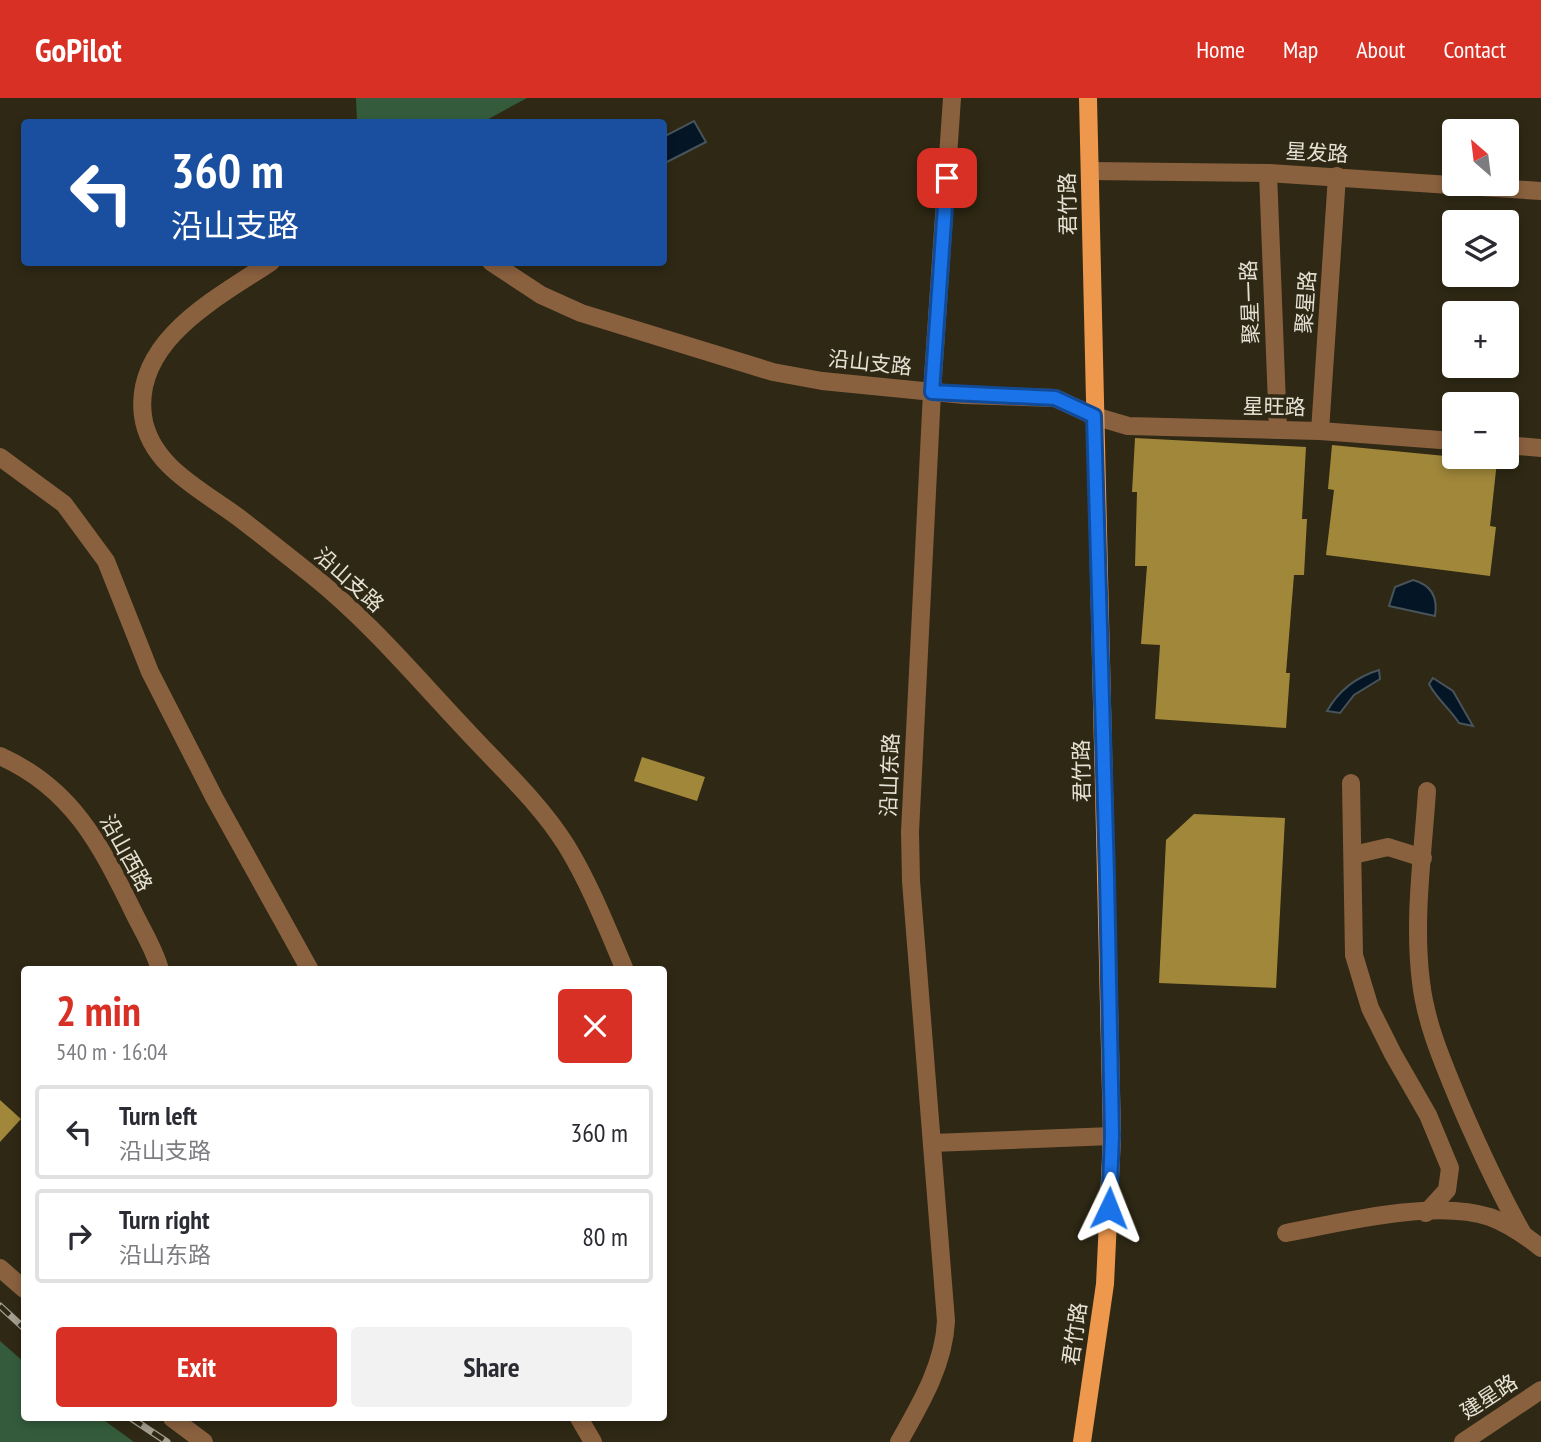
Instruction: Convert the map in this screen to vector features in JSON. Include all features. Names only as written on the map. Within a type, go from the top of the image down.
[{"type":"main road","name":"君竹路","points":[[1082,1442],[1105,1284],[1112,1136],[1088,98]]},
{"type":"street","name":"沿山东路","points":[[899,1442],[933,1377],[946,1333],[911,881],[910,832],[932,392],[952,98]]},
{"type":"street","name":"星发路","points":[[1090,171],[1337,176],[1541,191]]},
{"type":"street","name":"聚星一路","points":[[1268,173],[1278,429]]},
{"type":"street","name":"聚星路","points":[[1320,431],[1337,176]]},
{"type":"street","name":"沿山支路","points":[[265,266],[203,308],[163,348],[149,372],[143,394],[143,415],[150,437],[163,460],[176,472],[238,517],[336,596],[528,795],[573,857],[623,966]]},
{"type":"street","name":"沿山支路","points":[[497,266],[557,304],[615,325],[752,365],[822,381],[932,392],[1055,398],[1094,416]]},
{"type":"street","name":"星旺路","points":[[1094,416],[1128,426],[1278,429],[1442,440]]},
{"type":"street","points":[[1519,446],[1541,448]]},
{"type":"street","points":[[0,457],[64,503],[106,561],[150,672],[215,799],[308,966]]},
{"type":"street","name":"沿山西路","points":[[0,756],[44,782],[85,824],[110,864],[160,966]]},
{"type":"street","points":[[1351,783],[1354,955],[1370,1009],[1428,1115],[1450,1168],[1447,1190],[1426,1213]]},
{"type":"street","points":[[1427,791],[1418,926],[1421,982],[1428,1017],[1441,1058],[1476,1141],[1497,1188],[1523,1234]]},
{"type":"street","points":[[1353,855],[1388,847],[1423,858]]},
{"type":"street","points":[[932,1143],[1112,1136]]},
{"type":"street","points":[[1286,1233],[1379,1216],[1461,1211],[1485,1216],[1523,1234],[1541,1248]]},
{"type":"street","points":[[0,1268],[21,1286]]},
{"type":"street","name":"建星路","points":[[1463,1442],[1541,1390]]},
{"type":"street","points":[[176,1421],[204,1442]]},
{"type":"street","points":[[581,1421],[593,1442]]},
{"type":"green space","points":[[356,98],[527,98],[488,119],[357,119]]},
{"type":"green space","points":[[0,1341],[21,1359],[21,1421],[105,1421],[134,1442],[0,1442]]},
{"type":"water","points":[[694,121],[706,142],[667,162],[667,135]]},
{"type":"water","points":[[1413,580],[1425,585],[1432,593],[1436,603],[1435,616],[1389,606],[1395,587]]},
{"type":"water","points":[[1379,670],[1380,679],[1354,695],[1340,713],[1327,711],[1349,685]]},
{"type":"water","points":[[1433,678],[1453,691],[1473,726],[1459,723],[1429,684]]},
{"type":"building","points":[[1135,438],[1306,447],[1302,519],[1307,519],[1304,575],[1294,575],[1286,673],[1290,673],[1286,728],[1155,719],[1160,645],[1141,644],[1147,566],[1135,566],[1137,492],[1132,492]]},
{"type":"building","points":[[1332,445],[1442,456],[1442,469],[1496,469],[1490,526],[1496,527],[1490,576],[1326,555],[1334,490],[1328,489]]},
{"type":"building","points":[[642,757],[705,777],[697,801],[634,781]]},
{"type":"building","points":[[1194,814],[1285,818],[1276,988],[1159,983],[1166,840]]},
{"type":"building","points":[[0,1100],[21,1119],[0,1142]]},
{"type":"railway","points":[[0,1306],[21,1325]]},
{"type":"railway","points":[[136,1421],[167,1442]]},
{"type":"route","points":[[947,178],[932,392],[1055,398],[1094,416],[1103,687],[1112,1136],[1109,1208]]}]
